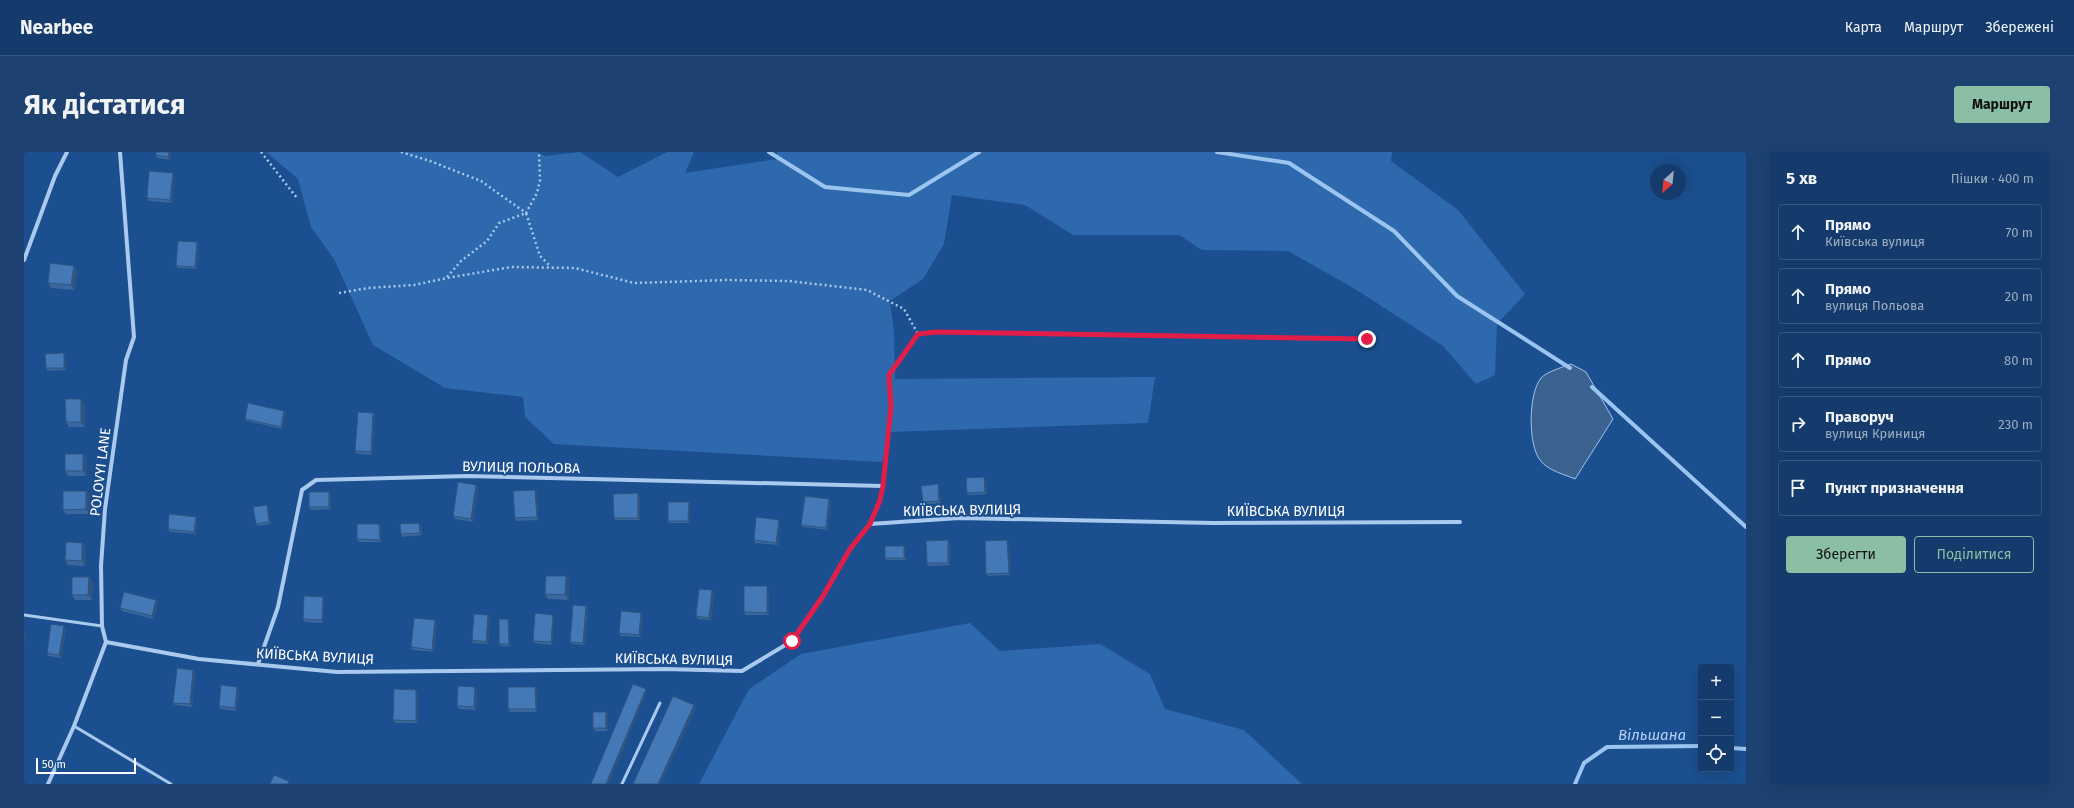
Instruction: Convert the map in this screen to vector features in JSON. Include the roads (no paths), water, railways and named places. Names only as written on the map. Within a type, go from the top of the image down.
[{"type":"street","points":[[24,260],[55,176],[67,152]]},
{"type":"street","name":"POLOVYI LANE","points":[[106,642],[102,626],[101,566],[105,509],[126,360],[134,337],[120,152]]},
{"type":"street","name":"ВУЛИЦЯ ПОЛЬОВА","points":[[258,664],[278,607],[302,490],[316,480],[468,476],[883,486],[880,500],[870,524]]},
{"type":"street","name":"КИЇВСЬКА ВУЛИЦЯ","points":[[106,642],[199,659],[337,672],[665,669],[742,671],[792,641],[823,596],[850,549],[870,524],[959,518],[1214,522],[1460,522]]},
{"type":"street","points":[[48,784],[74,726],[106,642]]},
{"type":"lane","points":[[24,614],[102,626]]},
{"type":"lane","points":[[622,784],[660,703]]},
{"type":"lane","points":[[74,726],[171,784]]},
{"type":"waterway","points":[[769,152],[825,187],[909,195],[979,152]]},
{"type":"waterway","points":[[1217,152],[1289,163],[1394,231],[1457,296],[1570,368]]},
{"type":"waterway","points":[[1592,387],[1746,527]]},
{"type":"waterway","name":"Вільшана","points":[[1575,784],[1584,763],[1607,747],[1698,746]]},
{"type":"waterway","name":"Вільшана","points":[[1734,748],[1746,749]]}]
